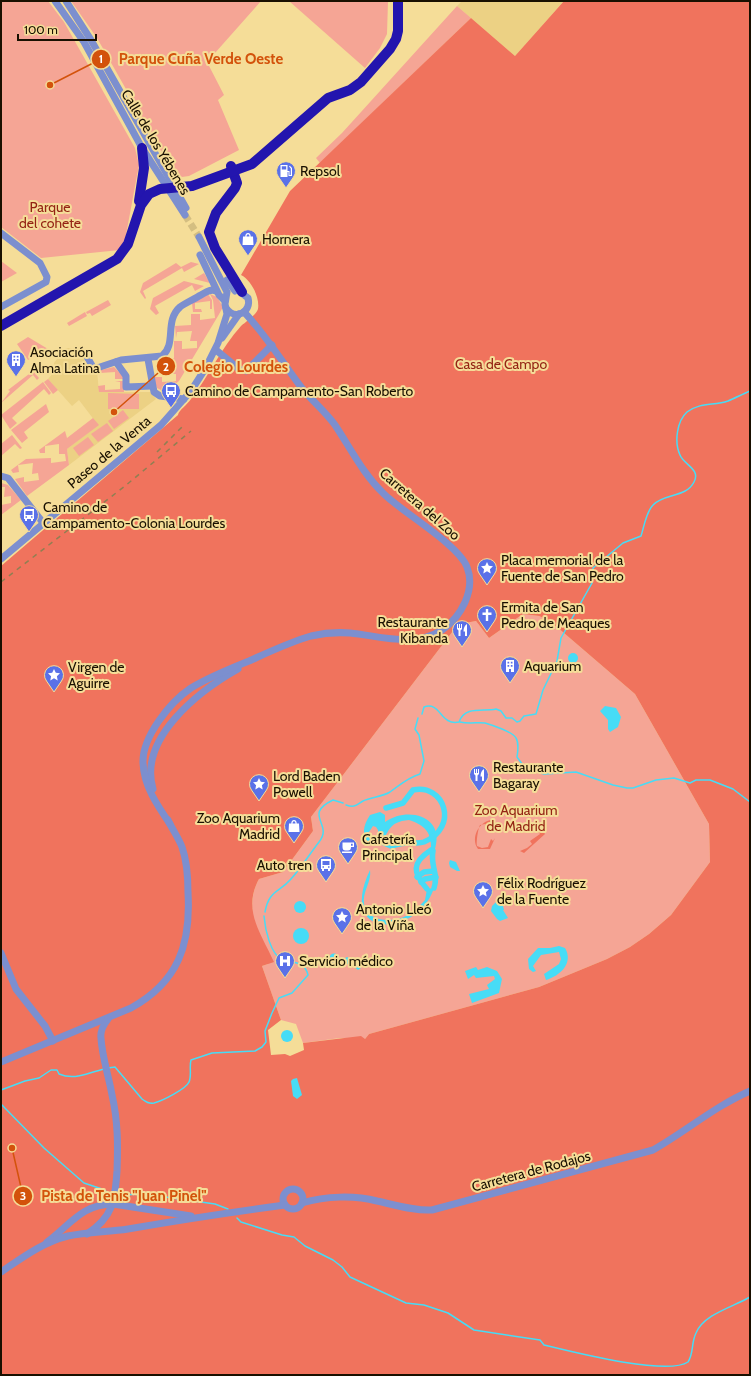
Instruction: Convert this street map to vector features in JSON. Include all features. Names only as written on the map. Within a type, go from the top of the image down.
[{"type":"highway","points":[[232,169],[252,157],[320,96],[349,85],[358,78],[385,48],[390,39],[392,28],[392,1]]},
{"type":"highway","points":[[139,201],[152,187],[189,183],[232,169],[245,167],[258,159],[328,98],[350,90],[361,82],[390,49],[396,39],[398,30],[398,1]]},
{"type":"highway","points":[[1,321],[102,262],[115,252],[123,241],[139,201],[144,173],[142,148]]},
{"type":"highway","points":[[232,169],[237,183],[235,188],[216,213],[209,232],[215,248],[239,291]]},
{"type":"highway","points":[[1,326],[116,259],[128,244],[145,199],[154,191],[170,186]]},
{"type":"street","name":"Calle de los Yébenes","points":[[55,1],[84,42],[142,148],[170,186]]},
{"type":"street","name":"Calle de los Yébenes","points":[[66,1],[91,40],[170,186],[187,214]]},
{"type":"street","points":[[1,233],[40,262],[47,277],[46,282],[1,307]]},
{"type":"street","points":[[200,255],[216,291],[226,302],[231,313],[242,313],[248,306],[249,300],[239,291],[200,236],[226,287],[226,302]]},
{"type":"street","points":[[86,355],[94,369],[121,360],[148,359],[162,356],[170,347],[172,319],[180,307],[212,290],[216,291]]},
{"type":"street","points":[[226,302],[239,291]]},
{"type":"street","name":"Paseo de la Venta","points":[[1,559],[161,425],[184,399],[205,369],[217,346],[226,319],[226,302]]},
{"type":"street","name":"Paseo de la Venta","points":[[217,346],[242,313]]},
{"type":"street","name":"Carretera del Zoo","points":[[242,313],[272,345],[304,391],[334,424],[374,484],[392,501],[449,546],[466,564],[469,574],[469,586],[463,605],[456,617],[446,626],[426,637],[405,639],[348,633],[323,634],[304,638],[273,650]]},
{"type":"street","points":[[217,346],[239,370],[246,371],[272,345]]},
{"type":"street","points":[[148,359],[154,392],[160,396],[184,399]]},
{"type":"street","points":[[116,362],[126,376],[126,387],[152,386]]},
{"type":"street","points":[[1,476],[8,478],[44,524]]},
{"type":"street","points":[[170,824],[148,789],[143,764],[147,740],[164,715],[190,689],[211,677],[273,650]]},
{"type":"street","points":[[1,1062],[110,1018],[148,999],[171,975],[183,952],[189,906],[188,874],[182,847],[156,796],[150,774],[151,761],[157,744],[167,729],[196,698],[234,672],[273,650]]},
{"type":"street","points":[[190,689],[196,690],[196,698]]},
{"type":"street","points":[[147,740],[151,747],[157,744]]},
{"type":"street","points":[[1,953],[16,989],[45,1026],[53,1041]]},
{"type":"street","points":[[101,1036],[105,1024],[110,1018]]},
{"type":"street","points":[[86,1235],[99,1226],[106,1218],[113,1204],[118,1136],[101,1036],[99,1026],[96,1024]]},
{"type":"street","points":[[84,1028],[92,1028],[101,1036]]},
{"type":"street","name":"Carretera de Rodajos","points":[[302,1203],[337,1198],[358,1197],[410,1210],[432,1210],[652,1150],[736,1097],[750,1091]]},
{"type":"street","points":[[40,1247],[68,1236],[86,1235],[285,1205],[289,1208],[296,1208],[302,1203],[301,1193],[292,1189],[285,1194],[283,1200],[285,1205]]},
{"type":"street","points":[[1,1271],[40,1247],[62,1230],[77,1215],[90,1207],[113,1204],[201,1217]]},
{"type":"shaded area","points":[[462,1],[564,1],[515,56],[457,6]]},
{"type":"shaded area","points":[[65,348],[78,348],[90,371],[97,371],[99,392],[150,392],[156,399],[69,465],[67,449],[98,425],[79,400],[72,406],[48,379],[54,372],[54,363],[57,359],[65,357],[62,352]]},
{"type":"green space","name":"Parque del cohete","points":[[1,1],[48,1],[64,22],[135,148],[139,165],[125,240],[120,250],[41,258],[1,227]]},
{"type":"green space","points":[[71,1],[261,1],[207,62],[224,95],[218,100],[239,150],[189,176],[182,177],[173,172],[97,38]]},
{"type":"green space","points":[[289,1],[388,1],[387,34],[380,48],[365,68]]},
{"type":"green space","name":"Casa de Campo","points":[[564,1],[750,1],[750,1375],[1,1375],[1,566],[178,415],[189,401],[234,335],[258,309],[258,299],[254,289],[245,277],[241,275],[290,191],[471,18],[515,56]],"holes":[[[523,614],[539,616],[550,621],[635,694],[709,824],[710,862],[671,915],[649,934],[630,947],[607,959],[539,987],[369,1034],[365,1039],[361,1036],[303,1043],[304,1050],[290,1056],[285,1054],[271,1055],[268,1030],[281,1020],[262,966],[274,962],[259,931],[253,911],[252,901],[254,890],[259,879],[283,872],[313,831],[311,817],[456,627],[460,624],[476,621],[489,638]]]},
{"type":"green space","points":[[457,6],[471,18],[320,163],[316,158],[342,133]]},
{"type":"green space","points":[[1,261],[17,273],[1,282]]},
{"type":"green space","points":[[191,262],[199,264],[184,272],[182,268],[143,291],[146,298],[145,299],[140,292],[143,283],[176,263],[181,267]]},
{"type":"green space","points":[[204,273],[210,283],[194,279]]},
{"type":"green space","points":[[184,281],[204,286],[195,291],[192,285],[155,306],[159,313],[156,315],[150,309],[153,298]]},
{"type":"green space","points":[[208,294],[212,300],[212,309],[210,309],[210,301],[195,303],[195,309],[201,309],[202,312],[193,312],[192,303]]},
{"type":"green space","points":[[210,294],[217,297],[223,307],[218,316],[179,381],[165,392],[157,388],[153,377],[162,377],[162,382],[176,381],[176,374],[170,374],[172,364],[157,365],[174,358],[174,341],[182,341],[182,349],[197,348],[197,341],[190,341],[192,331],[177,332],[176,338],[175,326],[191,325],[191,314],[200,314],[200,320],[215,318],[213,300]]},
{"type":"green space","points":[[108,300],[111,305],[92,316],[90,313],[87,314],[86,312]]},
{"type":"green space","points":[[85,312],[87,316],[69,326],[67,323]]},
{"type":"green space","points":[[28,337],[48,349],[28,360],[17,344]]},
{"type":"green space","points":[[114,367],[124,377],[124,379],[115,379],[115,372],[100,373],[101,370]]},
{"type":"green space","points":[[33,371],[39,378],[37,380],[33,375],[1,403],[10,391],[8,390]]},
{"type":"green space","points":[[48,379],[58,390],[53,394],[44,382]]},
{"type":"green space","points":[[115,381],[124,381],[124,392],[99,392],[98,386],[105,385],[105,390],[120,389],[120,382]]},
{"type":"green space","points":[[43,382],[51,393],[49,395],[44,389],[12,418],[17,423],[10,429],[1,415]]},
{"type":"green space","points":[[108,393],[139,394],[139,409],[108,409]]},
{"type":"green space","points":[[46,404],[49,412],[24,432],[28,438],[22,443],[11,430]]},
{"type":"green space","points":[[123,410],[129,418],[114,429],[108,421]]},
{"type":"green space","points":[[93,418],[99,425],[67,449],[69,465],[27,496],[15,479],[24,477],[24,482],[39,480],[38,473],[32,474],[33,463],[18,465],[19,472],[13,473],[11,470],[26,459],[51,458],[51,463],[66,461],[65,454],[59,454],[59,444],[45,446],[45,453],[40,453],[39,450],[65,431],[67,438]]},
{"type":"green space","points":[[107,423],[113,431],[98,442],[91,434]]},
{"type":"green space","points":[[12,435],[22,448],[20,449],[15,444],[1,456],[1,444]]},
{"type":"green space","points":[[88,437],[94,445],[79,456],[73,448]]},
{"type":"green space","points":[[1,483],[8,485],[21,500],[1,515],[1,505],[11,503],[11,496],[4,497],[5,487],[1,487]]},
{"type":"green space","name":"Zoo Aquarium de Madrid","points":[[523,614],[539,616],[550,621],[635,694],[709,824],[710,862],[671,915],[649,934],[630,947],[607,959],[539,987],[369,1034],[365,1039],[340,1038],[303,1043],[296,1024],[281,1020],[262,966],[268,964],[257,932],[252,911],[254,890],[259,879],[283,872],[313,831],[311,817],[456,627],[460,624],[476,621],[489,638]]},
{"type":"green space","points":[[492,820],[494,826],[493,830],[490,831],[490,826],[485,824],[482,825],[487,821]]},
{"type":"green space","points":[[524,823],[541,828],[545,834],[524,853],[520,851],[532,844],[530,841],[540,834],[537,829]]},
{"type":"green space","points":[[479,828],[477,846],[482,848],[488,847],[491,839],[493,841],[495,838],[490,849],[478,849],[476,845],[475,835]]},
{"type":"water","points":[[571,653],[575,653],[578,658],[575,663],[571,663],[568,660],[568,656]]},
{"type":"water","points":[[605,706],[616,708],[621,717],[618,727],[610,732],[608,729],[608,720],[600,711]]},
{"type":"water","points":[[380,812],[385,815],[385,822],[394,817],[404,815],[422,817],[430,822],[435,829],[437,838],[435,849],[431,850],[429,834],[426,830],[419,824],[409,820],[393,825],[379,846],[377,844],[370,845],[365,837],[364,830],[370,815]],"holes":[[[373,826],[378,830],[378,837],[375,839],[370,838],[369,832]]]},
{"type":"water","points":[[450,860],[456,862],[460,871],[450,867]]},
{"type":"water","points":[[370,870],[370,878],[364,895],[364,904],[366,910],[375,918],[394,920],[409,915],[425,900],[427,889],[434,888],[425,904],[412,916],[398,923],[383,924],[371,920],[363,910],[362,893]]},
{"type":"water","points":[[499,899],[508,918],[500,921],[491,911],[492,906]]},
{"type":"water","points":[[302,901],[305,902],[305,912],[298,913],[295,912],[294,905],[295,902]]},
{"type":"water","points":[[298,928],[304,928],[309,933],[307,942],[304,944],[298,944],[293,939],[293,933]]},
{"type":"water","points":[[559,946],[565,948],[568,959],[567,964],[561,972],[546,980],[544,974],[559,964],[561,959],[559,952],[541,955],[533,966],[536,971],[533,972],[529,969],[528,959],[538,948]]},
{"type":"water","points":[[334,953],[339,958],[334,963],[329,958]]},
{"type":"water","points":[[347,957],[351,959],[352,962],[361,961],[361,968],[358,970],[350,964],[343,964],[342,960]]},
{"type":"water","points":[[476,967],[478,970],[487,967],[497,971],[502,979],[499,993],[472,1003],[469,994],[489,989],[487,985],[495,979],[494,976],[476,978],[474,975],[468,979],[465,971]]},
{"type":"water","points":[[289,1030],[292,1031],[292,1041],[285,1042],[282,1041],[281,1034],[282,1031]]},
{"type":"water","points":[[297,1078],[302,1095],[297,1099],[293,1096],[291,1081]]},
{"type":"waterway","points":[[422,714],[424,707],[430,706],[434,707],[444,717],[453,722],[459,722],[466,713],[475,710],[496,709],[501,711],[506,718],[512,718],[517,722],[524,716],[536,714],[543,690],[557,661],[561,638],[592,583],[593,568],[623,543],[641,536],[647,516],[653,505],[658,501],[686,491],[696,478],[694,470],[682,458],[678,450],[677,438],[679,426],[684,416],[687,412],[702,405],[728,401],[750,391]]},
{"type":"waterway","points":[[346,805],[355,806],[363,801],[387,794],[407,780],[420,774],[424,761],[419,735],[415,729],[418,718]]},
{"type":"waterway","points":[[460,722],[485,723],[511,733],[517,740],[517,757],[522,764],[534,771],[544,774],[576,772],[613,785],[627,788],[633,788],[656,780],[674,778],[690,783],[696,780],[710,780],[733,789],[750,802]]},
{"type":"waterway","points":[[382,842],[391,846],[404,843],[424,842],[435,835],[442,827],[445,817],[444,808],[440,799],[433,793],[424,790],[413,790],[403,803],[386,808]]},
{"type":"waterway","points":[[265,912],[269,900],[275,892],[287,884],[295,875],[323,836],[319,815],[320,810],[324,805],[333,800],[343,803]]},
{"type":"waterway","points":[[427,889],[419,878],[416,868],[420,859],[431,850]]},
{"type":"waterway","points":[[433,851],[432,856],[436,878],[434,888]]},
{"type":"waterway","points":[[417,877],[424,872],[434,871]]},
{"type":"waterway","points":[[421,882],[425,879],[436,877]]},
{"type":"waterway","points":[[108,1068],[115,1067],[142,1099],[154,1103],[187,1085],[190,1079],[191,1060],[212,1053],[255,1051],[262,1047],[266,1042],[265,1031],[279,998],[292,993],[308,975],[304,967],[295,962],[283,960],[275,953],[269,941],[264,916]]},
{"type":"waterway","points":[[1,1090],[25,1081],[39,1078],[51,1070],[57,1070],[59,1074],[71,1077],[105,1069]]},
{"type":"waterway","points":[[1,1104],[44,1148],[84,1183],[102,1189],[110,1194]]},
{"type":"waterway","points":[[121,1195],[144,1194],[215,1204],[228,1209]]},
{"type":"waterway","points":[[237,1218],[241,1222],[282,1235],[294,1237],[305,1246],[333,1260],[342,1267],[350,1277],[406,1303],[424,1305],[448,1313],[474,1330],[540,1340],[544,1345],[576,1353],[641,1365],[677,1366],[688,1362],[691,1355],[694,1337],[700,1326],[712,1316],[750,1297]]},
{"type":"tunnel","points":[[185,215],[199,237]]},
{"type":"railway","points":[[157,452],[184,425]]},
{"type":"railway","points":[[1,582],[125,486],[191,431]]},
{"type":"place","name":"Parque Cuña Verde Oeste","points":[[50,85]]},
{"type":"place","name":"Repsol","points":[[286,188]]},
{"type":"place","name":"Hornera","points":[[248,256]]},
{"type":"place","name":"Asociación Alma Latina","points":[[16,377]]},
{"type":"place","name":"Camino de Campamento-San Roberto","points":[[171,408]]},
{"type":"place","name":"Colegio Lourdes","points":[[114,412]]},
{"type":"place","name":"Camino de Campamento-Colonia Lourdes","points":[[29,532]]},
{"type":"place","name":"Placa memorial de la Fuente de San Pedro","points":[[487,585]]},
{"type":"place","name":"Ermita de San Pedro de Meaques","points":[[487,632]]},
{"type":"place","name":"Restaurante Kibanda","points":[[462,647]]},
{"type":"place","name":"Aquarium","points":[[510,683]]},
{"type":"place","name":"Virgen de Aguirre","points":[[54,692]]},
{"type":"place","name":"Restaurante Bagaray","points":[[479,792]]},
{"type":"place","name":"Lord Baden Powell","points":[[259,801]]},
{"type":"place","name":"Zoo Aquarium Madrid","points":[[294,843]]},
{"type":"place","name":"Cafetería Principal","points":[[348,864]]},
{"type":"place","name":"Auto tren","points":[[326,882]]},
{"type":"place","name":"Félix Rodríguez de la Fuente","points":[[483,908]]},
{"type":"place","name":"Antonio Lleó de la Viña","points":[[342,934]]},
{"type":"place","name":"Servicio médico","points":[[285,978]]},
{"type":"place","name":"Pista de Tenis \"Juan Pinel\"","points":[[12,1148]]}]
